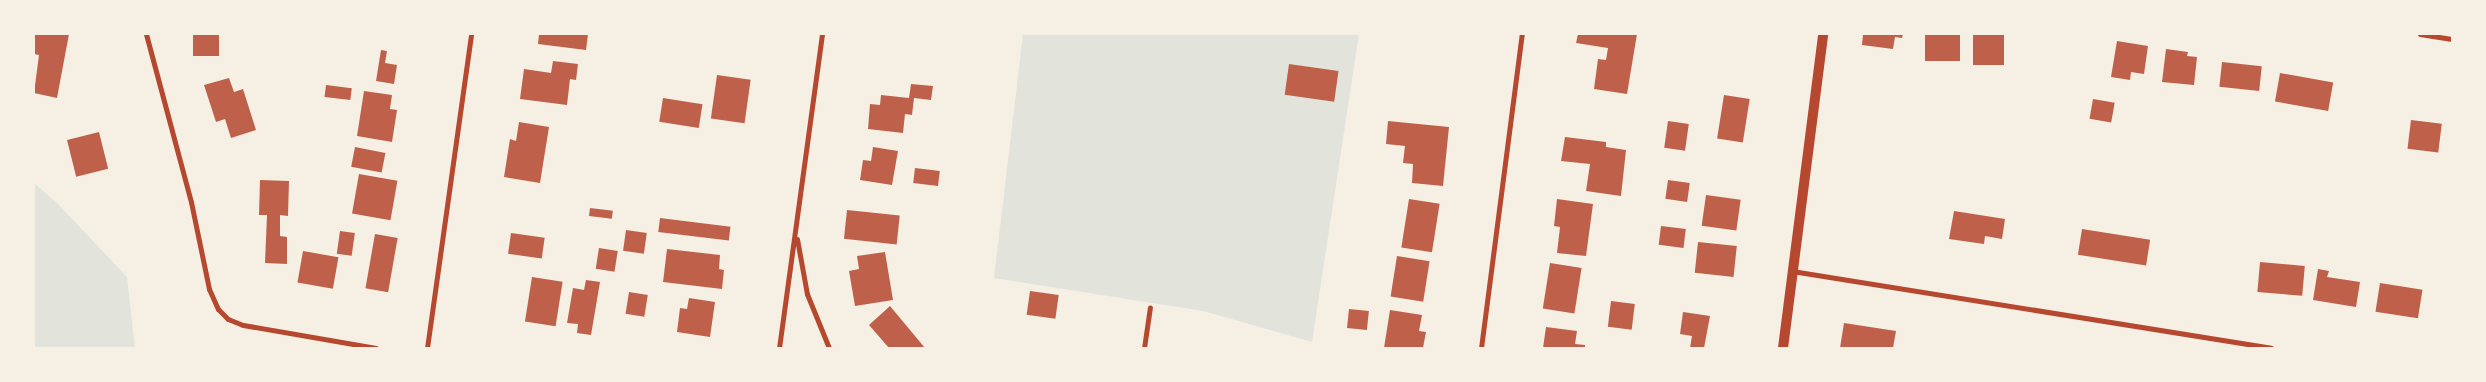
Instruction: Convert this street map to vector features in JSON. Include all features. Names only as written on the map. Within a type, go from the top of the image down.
[{"type":"main road","points":[[1783,348],[1823,34]]},
{"type":"street","points":[[146,34],[191,202],[209,289],[218,309],[228,319],[244,325],[376,348]]},
{"type":"street","points":[[427,348],[471,34]]},
{"type":"street","points":[[778,348],[798,218],[822,34]]},
{"type":"street","points":[[1481,348],[1522,34]]},
{"type":"street","points":[[2420,34],[2452,39]]},
{"type":"street","points":[[798,218],[797,242],[804,284],[829,348]]},
{"type":"street","points":[[1792,271],[2271,348]]},
{"type":"street","points":[[1144,348],[1150,307]]},
{"type":"shaded area","points":[[1023,34],[1359,34],[1312,342],[1203,311],[994,278]]},
{"type":"shaded area","points":[[34,183],[58,204],[127,277],[135,348],[34,348]]},
{"type":"building","points":[[34,34],[69,34],[57,98],[34,93],[39,55],[34,54]]},
{"type":"building","points":[[193,34],[219,34],[219,56],[193,56]]},
{"type":"building","points":[[539,34],[588,34],[586,50],[538,44]]},
{"type":"building","points":[[1578,34],[1637,34],[1627,94],[1594,89],[1598,59],[1606,60],[1608,48],[1576,43]]},
{"type":"building","points":[[1863,34],[1903,34],[1902,38],[1895,37],[1893,49],[1862,45]]},
{"type":"building","points":[[1925,34],[1960,34],[1960,61],[1925,61]]},
{"type":"building","points":[[1973,34],[2004,34],[2004,65],[1973,65]]},
{"type":"building","points":[[2117,41],[2148,46],[2144,74],[2131,72],[2130,80],[2111,77]]},
{"type":"building","points":[[2166,49],[2188,52],[2187,56],[2197,57],[2194,85],[2162,82]]},
{"type":"building","points":[[381,50],[387,51],[385,63],[397,65],[394,84],[376,81]]},
{"type":"building","points":[[553,61],[578,64],[576,80],[570,79],[567,105],[520,99],[524,69],[551,73]]},
{"type":"building","points":[[2222,62],[2262,66],[2259,91],[2219,87]]},
{"type":"building","points":[[1289,64],[1339,71],[1334,102],[1285,95]]},
{"type":"building","points":[[2280,73],[2333,82],[2328,111],[2275,102]]},
{"type":"building","points":[[717,75],[751,80],[745,123],[711,119]]},
{"type":"building","points":[[229,78],[234,92],[243,89],[256,130],[231,138],[225,119],[216,122],[204,85]]},
{"type":"building","points":[[911,84],[933,86],[931,100],[914,98],[912,115],[905,114],[903,133],[868,129],[870,104],[880,105],[881,95],[909,98]]},
{"type":"building","points":[[326,85],[352,88],[350,100],[325,97]]},
{"type":"building","points":[[364,91],[392,95],[390,109],[397,110],[392,142],[357,136]]},
{"type":"building","points":[[1724,95],[1750,99],[1743,143],[1717,138]]},
{"type":"building","points":[[663,98],[703,104],[699,128],[659,122]]},
{"type":"building","points":[[2093,99],[2115,103],[2111,123],[2090,119]]},
{"type":"building","points":[[2411,120],[2442,124],[2438,153],[2407,149]]},
{"type":"building","points":[[1388,121],[1449,127],[1443,186],[1412,183],[1413,164],[1403,163],[1405,146],[1386,144]]},
{"type":"building","points":[[1668,121],[1689,124],[1685,151],[1664,148]]},
{"type":"building","points":[[519,122],[549,127],[540,183],[504,177],[510,139],[516,141]]},
{"type":"building","points":[[99,132],[108,169],[76,177],[67,140]]},
{"type":"building","points":[[1565,137],[1606,142],[1606,147],[1626,150],[1621,196],[1586,191],[1590,164],[1561,161]]},
{"type":"building","points":[[355,147],[385,153],[382,173],[351,167]]},
{"type":"building","points":[[873,147],[898,151],[892,185],[860,180],[863,160],[871,161]]},
{"type":"building","points":[[915,168],[940,171],[938,186],[913,183]]},
{"type":"building","points":[[359,174],[397,181],[390,220],[352,213]]},
{"type":"building","points":[[260,180],[289,181],[288,216],[280,215],[280,236],[287,237],[287,264],[265,263],[267,215],[259,215]]},
{"type":"building","points":[[1668,180],[1690,183],[1687,202],[1665,199]]},
{"type":"building","points":[[1706,195],[1741,200],[1736,231],[1702,226]]},
{"type":"building","points":[[1409,199],[1440,204],[1432,252],[1401,247]]},
{"type":"building","points":[[1557,199],[1593,204],[1586,256],[1557,253],[1560,227],[1554,226]]},
{"type":"building","points":[[590,208],[613,211],[612,219],[589,216]]},
{"type":"building","points":[[847,210],[900,216],[897,244],[844,239]]},
{"type":"building","points":[[1954,211],[2005,219],[2002,239],[1985,236],[1984,244],[1949,239]]},
{"type":"building","points":[[660,218],[730,227],[729,241],[658,232]]},
{"type":"building","points":[[1661,226],[1686,229],[1683,248],[1659,245]]},
{"type":"building","points":[[2082,229],[2150,240],[2146,265],[2078,255]]},
{"type":"building","points":[[626,230],[647,233],[644,254],[623,251]]},
{"type":"building","points":[[340,231],[355,233],[352,256],[337,254]]},
{"type":"building","points":[[511,233],[545,238],[542,259],[508,254]]},
{"type":"building","points":[[375,234],[398,238],[388,292],[365,288]]},
{"type":"building","points":[[1698,242],[1737,246],[1734,277],[1695,273]]},
{"type":"building","points":[[599,248],[618,251],[614,272],[596,269]]},
{"type":"building","points":[[667,249],[720,255],[719,269],[724,270],[722,289],[663,282]]},
{"type":"building","points":[[303,251],[338,257],[333,289],[297,283]]},
{"type":"building","points":[[885,252],[893,300],[855,306],[849,271],[859,269],[857,256]]},
{"type":"building","points":[[1397,256],[1430,261],[1423,302],[1391,296]]},
{"type":"building","points":[[2260,262],[2305,266],[2302,296],[2257,292]]},
{"type":"building","points":[[1550,263],[1582,268],[1574,313],[1543,308]]},
{"type":"building","points":[[2318,269],[2329,271],[2327,277],[2360,282],[2356,307],[2313,300]]},
{"type":"building","points":[[532,277],[563,282],[556,326],[525,321]]},
{"type":"building","points":[[586,280],[600,282],[591,335],[577,333],[578,324],[567,323],[573,288],[584,290]]},
{"type":"building","points":[[2380,283],[2422,290],[2418,318],[2375,312]]},
{"type":"building","points":[[1030,291],[1059,295],[1055,319],[1027,315]]},
{"type":"building","points":[[629,292],[648,295],[644,317],[626,314]]},
{"type":"building","points":[[689,298],[715,302],[710,337],[677,332],[680,308],[687,309]]},
{"type":"building","points":[[1611,301],[1635,304],[1632,330],[1608,327]]},
{"type":"building","points":[[890,306],[925,348],[889,348],[869,325]]},
{"type":"building","points":[[1349,309],[1369,311],[1367,330],[1347,328]]},
{"type":"building","points":[[1390,310],[1422,315],[1419,331],[1426,332],[1423,348],[1384,348]]},
{"type":"building","points":[[1683,312],[1710,316],[1704,348],[1690,348],[1692,336],[1680,334]]},
{"type":"building","points":[[1844,323],[1896,331],[1893,348],[1840,348]]},
{"type":"building","points":[[1546,327],[1577,331],[1575,344],[1585,345],[1585,348],[1543,348]]}]
